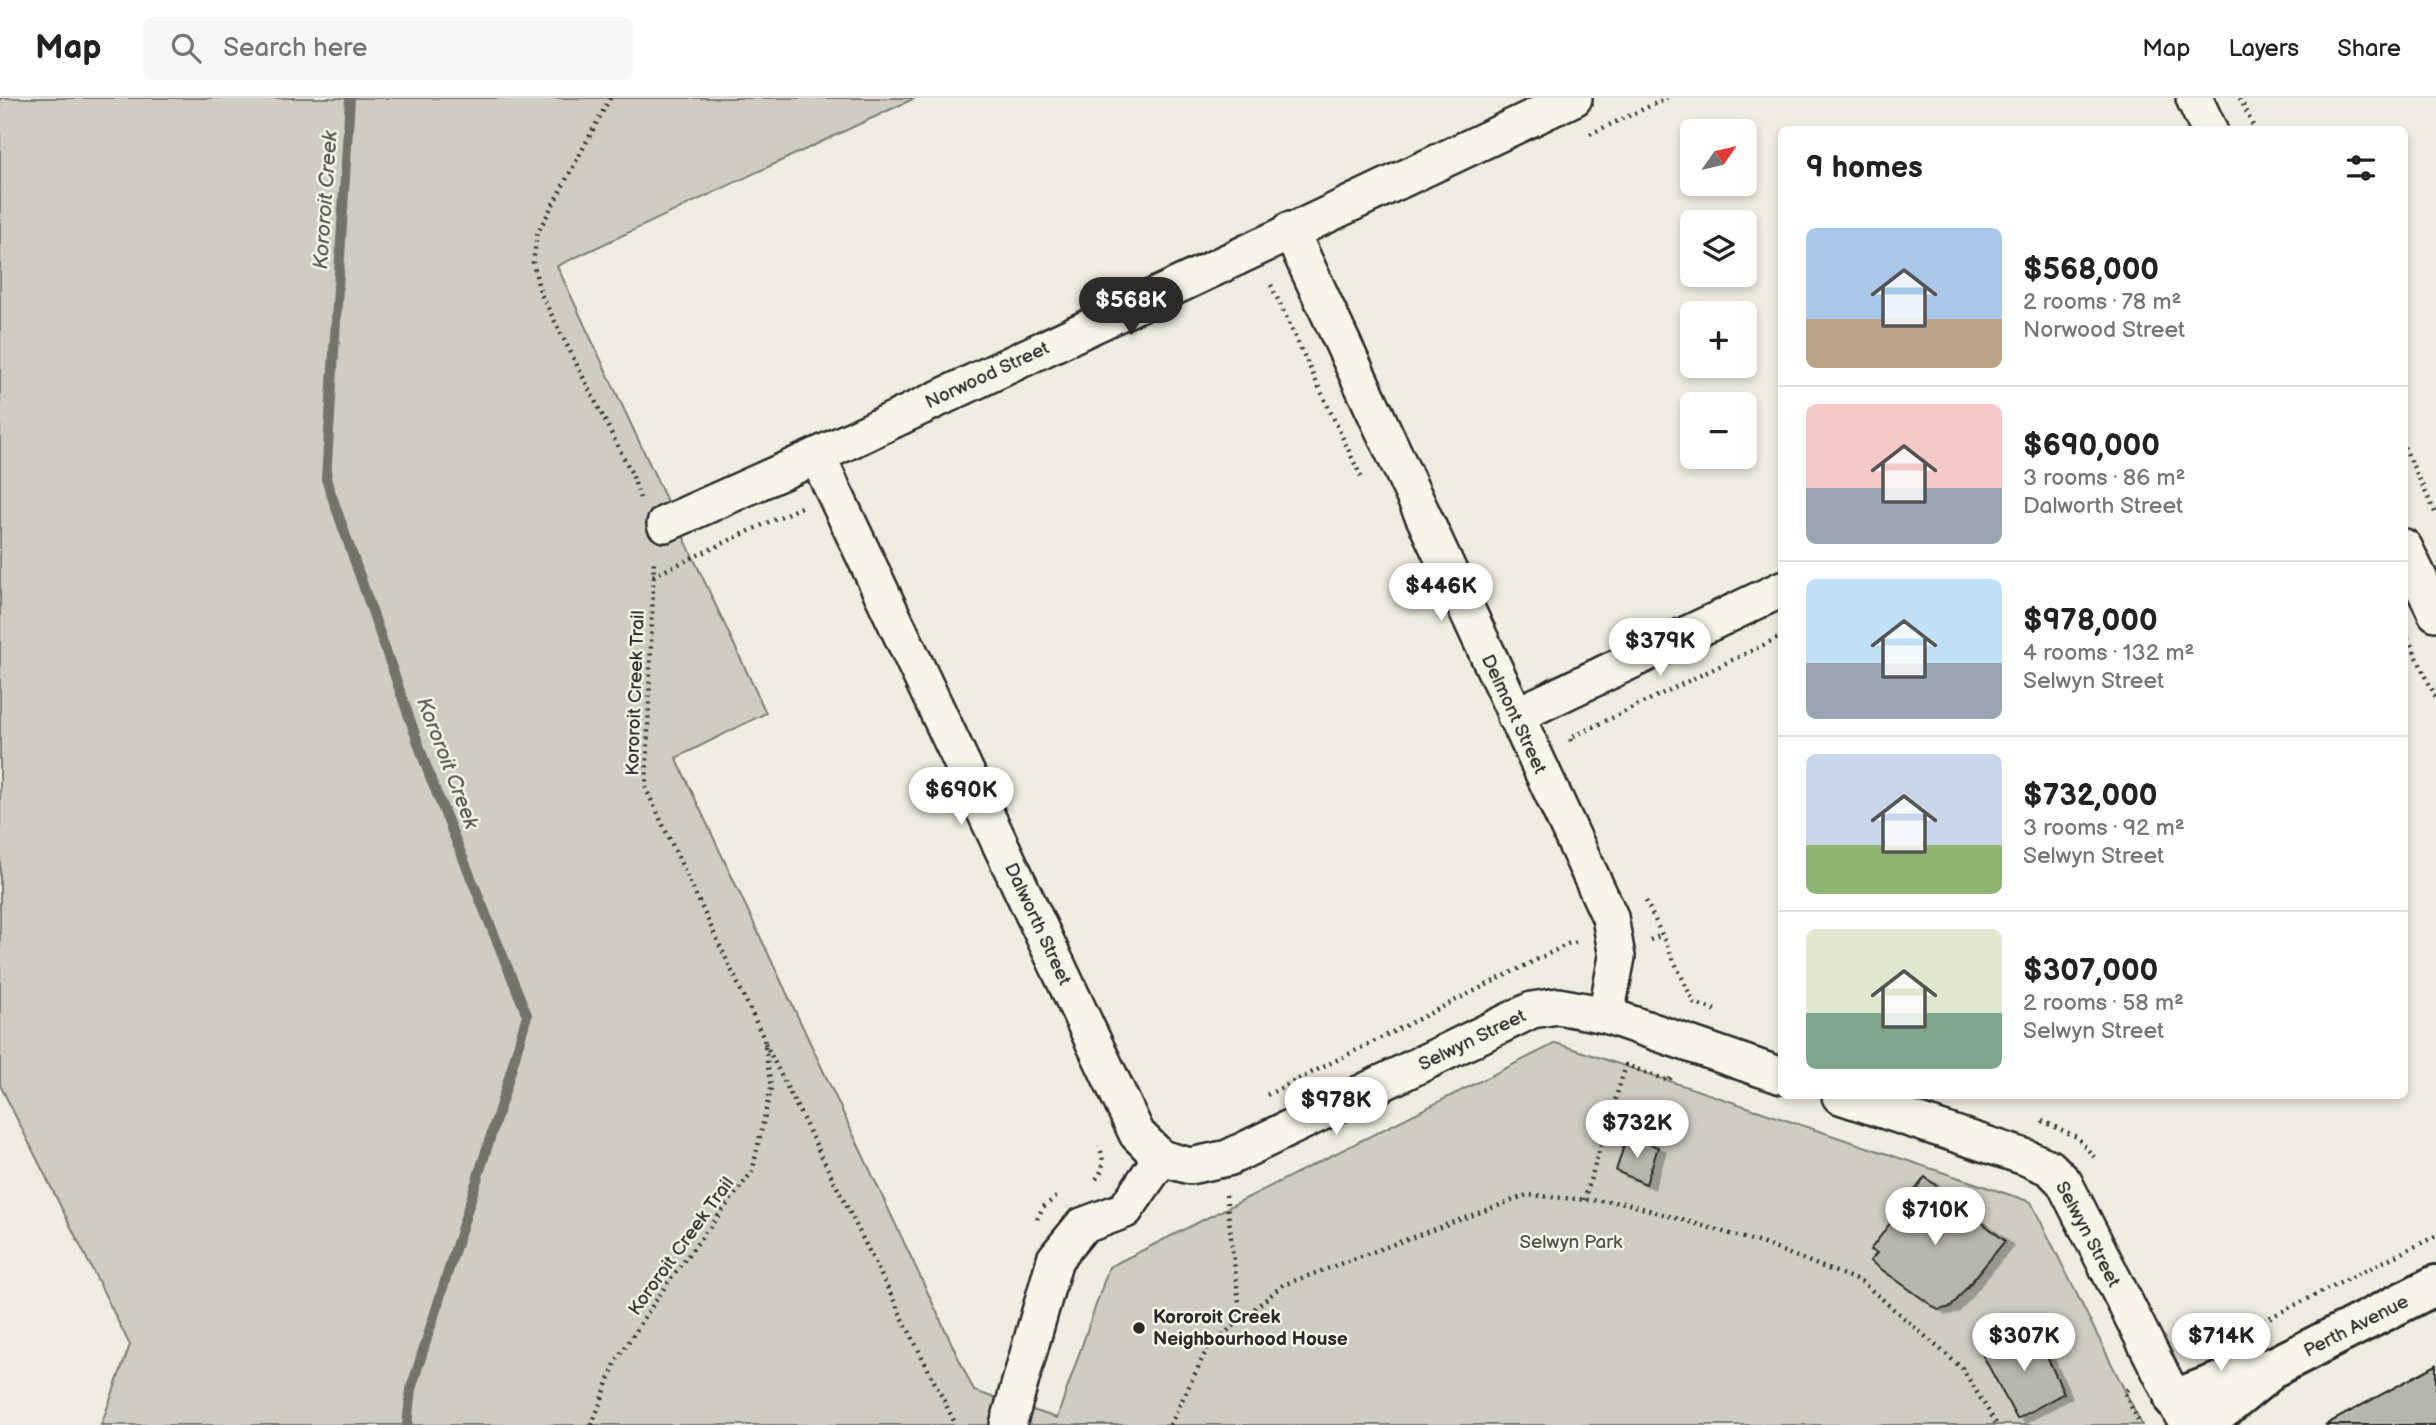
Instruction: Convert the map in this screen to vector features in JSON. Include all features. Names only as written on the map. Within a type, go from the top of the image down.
[{"type":"street","name":"Norwood Street","points":[[654,528],[817,456],[1574,98]]},
{"type":"street","points":[[2194,98],[2207,126]]},
{"type":"street","name":"Delmont Street","points":[[1290,230],[1610,917],[1617,957],[1606,1015]]},
{"type":"street","name":"Dalworth Street","points":[[817,456],[1137,1134],[1161,1158]]},
{"type":"street","points":[[2408,555],[2436,614]]},
{"type":"street","points":[[1515,716],[1778,591]]},
{"type":"street","name":"Selwyn Street","points":[[1161,1158],[1190,1166],[1228,1158],[1532,1010],[1558,1006],[1606,1015],[1778,1075]]},
{"type":"street","name":"Selwyn Street","points":[[1849,1099],[2025,1157],[2050,1168],[2064,1182],[2185,1415]]},
{"type":"street","points":[[1008,1425],[1055,1259],[1082,1226],[1125,1210],[1161,1158]]},
{"type":"street","name":"Perth Avenue","points":[[2185,1415],[2217,1383],[2276,1366],[2436,1285]]},
{"type":"path","name":"Kororoit Creek Trail","points":[[592,1425],[616,1361],[670,1279],[752,1172],[771,1088],[764,1039],[646,789],[654,528],[632,474],[540,292],[533,263],[537,234],[610,98]]},
{"type":"path","points":[[1579,140],[1667,98]]},
{"type":"path","points":[[2240,98],[2253,126]]},
{"type":"path","points":[[1270,285],[1307,268]]},
{"type":"path","points":[[2408,455],[2436,514]]},
{"type":"path","points":[[653,576],[833,492]]},
{"type":"path","points":[[1576,750],[1570,738],[1778,638]]},
{"type":"path","points":[[2408,639],[2436,698]]},
{"type":"path","points":[[1584,1200],[1626,1065],[1669,1081],[1684,1044],[1694,1003],[1645,898]]},
{"type":"path","points":[[1259,1098],[1568,944],[1580,942],[1616,945],[1647,941],[1662,935]]},
{"type":"path","points":[[1694,1003],[1719,1012]]},
{"type":"path","points":[[764,1039],[956,1425]]},
{"type":"path","points":[[2039,1120],[2077,1137],[2091,1151],[2097,1163]]},
{"type":"path","points":[[1087,1183],[1097,1179],[1102,1171],[1100,1148],[1094,1136]]},
{"type":"path","points":[[1228,1158],[1226,1194],[1241,1320]]},
{"type":"path","points":[[1033,1226],[1051,1199],[1069,1190]]},
{"type":"path","points":[[1170,1425],[1208,1347],[1283,1285],[1527,1195],[1625,1203],[1761,1243],[1862,1282],[1962,1368],[1997,1425]]},
{"type":"path","points":[[2226,1339],[2436,1236]]},
{"type":"green space","name":"Selwyn Park","points":[[0,98],[915,98],[557,266],[766,713],[676,758],[974,1391],[1057,1418],[1109,1267],[1556,1043],[2031,1202],[2142,1425],[101,1425],[130,1345],[0,1085]]},
{"type":"building","points":[[1627,1136],[1658,1147],[1646,1184],[1616,1171]]},
{"type":"building","points":[[1925,1177],[2005,1241],[1951,1307],[1938,1310],[1870,1261],[1877,1253],[1870,1250]]},
{"type":"building","points":[[2033,1327],[2064,1393],[2017,1419],[1982,1354]]},
{"type":"building","points":[[2436,1365],[2436,1425],[2325,1425]]},
{"type":"waterway","name":"Kororoit Creek","points":[[350,98],[326,479],[430,777],[527,1015],[411,1389],[407,1425]]},
{"type":"place","name":"Kororoit Creek Neighbourhood House","points":[[1139,1328]]}]
